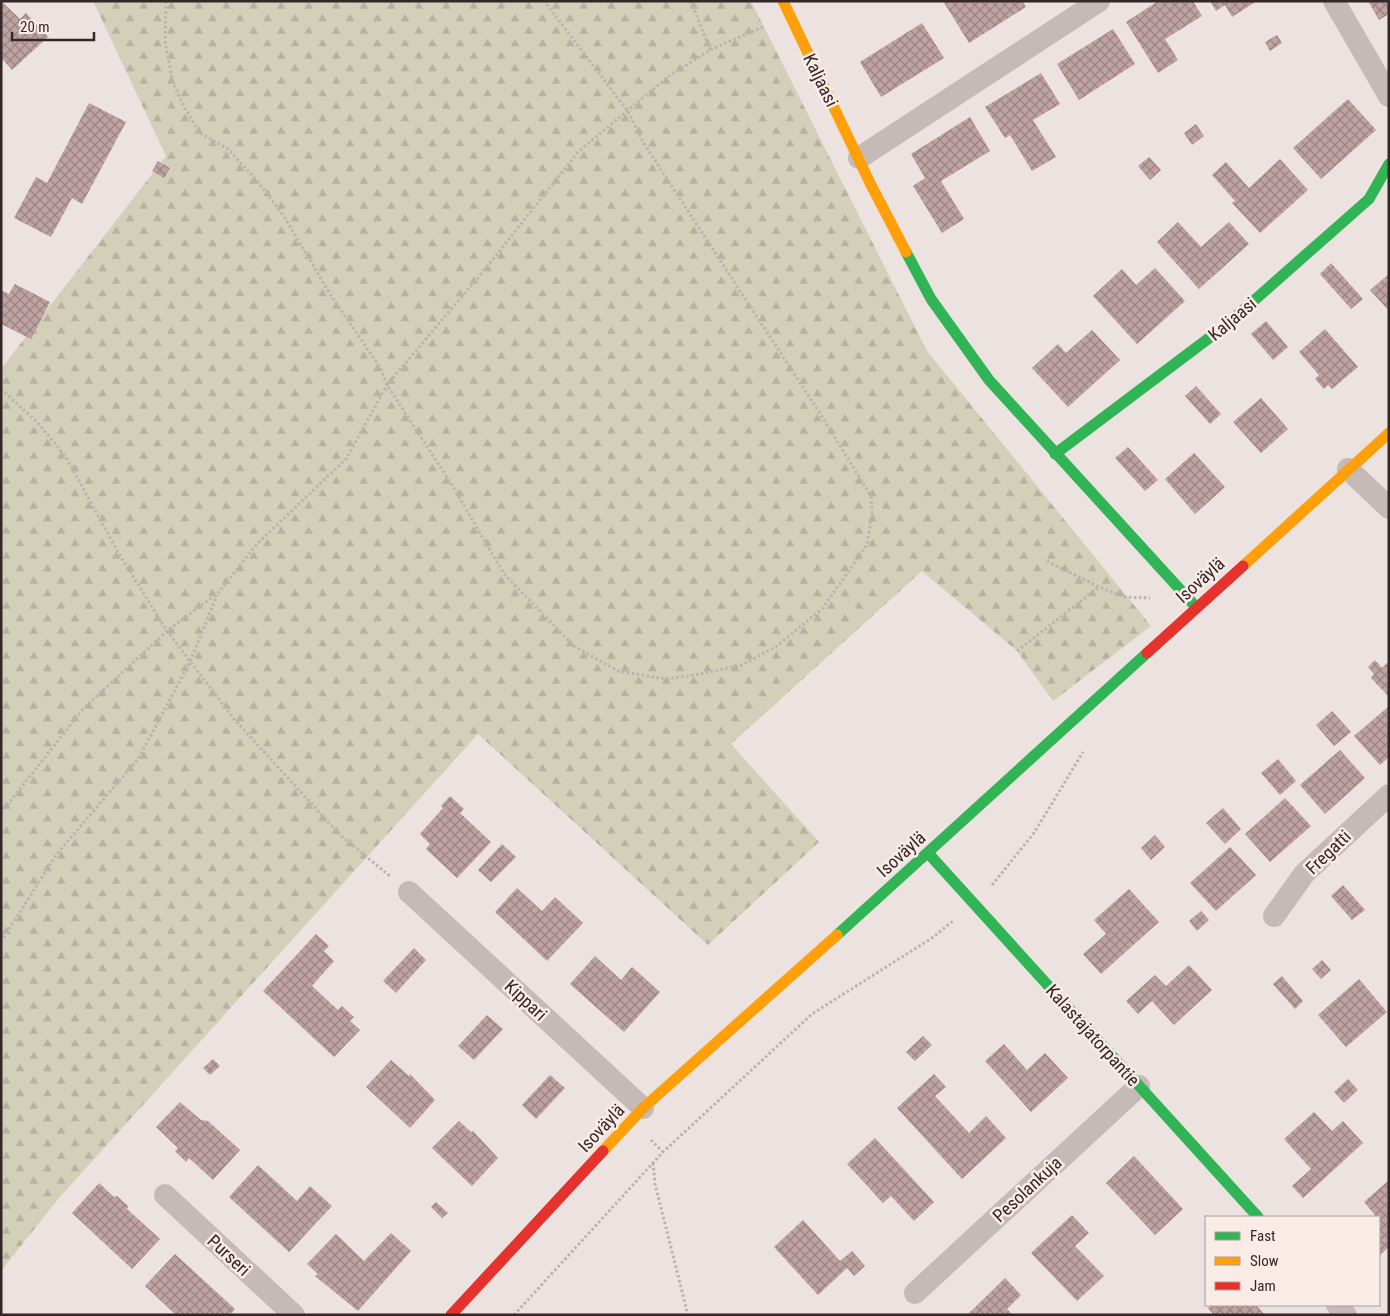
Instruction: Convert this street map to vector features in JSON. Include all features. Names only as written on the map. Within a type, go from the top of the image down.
[{"type":"street","name":"Kaljaasi","points":[[783,1],[859,158],[931,299],[989,380],[1196,607]]},
{"type":"street","points":[[859,158],[1099,1]]},
{"type":"street","points":[[1334,1],[1389,96]]},
{"type":"street","name":"Kaljaasi","points":[[1055,454],[1232,320],[1369,199],[1389,164]]},
{"type":"street","name":"Isoväylä","points":[[451,1315],[643,1108],[1389,433]]},
{"type":"street","points":[[1348,469],[1389,508]]},
{"type":"street","name":"Fregatti","points":[[1274,916],[1304,874],[1389,795]]},
{"type":"street","name":"Kalastajatorpantie","points":[[928,852],[1257,1216]]},
{"type":"street","name":"Kippari","points":[[409,892],[643,1108]]},
{"type":"street","name":"Pesolankuja","points":[[915,1293],[1139,1086]]},
{"type":"street","name":"Purseri","points":[[165,1195],[294,1315]]},
{"type":"path","points":[[166,1],[165,41],[173,83],[184,107],[200,133],[228,149],[258,182],[285,218],[330,294],[381,369],[387,385],[452,485],[504,574],[574,646],[618,671],[665,679],[695,676],[742,665],[777,646],[823,608],[867,544],[872,514],[871,496],[821,414],[643,142],[626,110],[544,1]]},
{"type":"path","points":[[691,1],[710,50]]},
{"type":"path","points":[[1,813],[83,709],[167,631],[218,593],[256,544],[346,459],[387,385],[486,268],[579,151],[669,76],[710,50],[740,35],[790,16]]},
{"type":"path","points":[[1,389],[38,422],[66,457],[119,554],[167,631],[234,719],[340,835],[409,892]]},
{"type":"path","points":[[1047,561],[1099,587],[1124,597],[1154,598],[1180,590]]},
{"type":"path","points":[[1017,651],[1099,587]]},
{"type":"path","points":[[1,942],[56,855],[138,759],[190,662],[218,593]]},
{"type":"path","points":[[653,1163],[655,1184],[688,1315]]},
{"type":"green space","points":[[93,1],[751,1],[927,351],[1151,626],[1053,701],[1017,651],[922,571],[731,744],[819,842],[708,945],[478,734],[58,1199],[1,1271],[1,369],[166,156]]},
{"type":"building","points":[[1,1],[20,19],[26,13],[48,37],[12,70],[3,60],[1,62]]},
{"type":"building","points":[[943,1],[1022,1],[1026,7],[969,43]]},
{"type":"building","points":[[1158,1],[1193,1],[1202,16],[1165,39],[1178,60],[1158,73],[1126,22]]},
{"type":"building","points":[[1210,1],[1257,1],[1232,17],[1225,5],[1216,11]]},
{"type":"building","points":[[1368,1],[1389,1],[1389,14],[1379,20]]},
{"type":"building","points":[[922,23],[944,58],[881,97],[860,62]]},
{"type":"building","points":[[1113,29],[1135,64],[1079,100],[1057,64]]},
{"type":"building","points":[[1277,35],[1282,43],[1270,51],[1265,42]]},
{"type":"building","points":[[1041,73],[1060,104],[1033,120],[1056,157],[1032,171],[1010,135],[1005,138],[985,107]]},
{"type":"building","points":[[1348,99],[1376,130],[1321,179],[1293,148]]},
{"type":"building","points":[[89,103],[126,122],[82,204],[72,198],[51,237],[14,218],[36,177],[47,183]]},
{"type":"building","points":[[970,117],[990,151],[941,181],[964,219],[942,233],[913,186],[925,178],[911,154]]},
{"type":"building","points":[[1196,124],[1204,136],[1192,145],[1184,133]]},
{"type":"building","points":[[1149,157],[1161,170],[1150,180],[1138,166]]},
{"type":"building","points":[[1280,159],[1308,190],[1260,233],[1232,203],[1235,201],[1212,175],[1226,162],[1249,188]]},
{"type":"building","points":[[158,161],[170,168],[164,178],[152,171]]},
{"type":"building","points":[[1178,222],[1201,247],[1229,222],[1249,244],[1199,289],[1157,242]]},
{"type":"building","points":[[1331,263],[1363,299],[1351,309],[1320,274]]},
{"type":"building","points":[[1155,268],[1185,301],[1137,344],[1093,296],[1122,269],[1136,285]]},
{"type":"building","points":[[1389,274],[1389,311],[1370,290]]},
{"type":"building","points":[[15,284],[50,302],[31,339],[1,324],[1,290],[9,294]]},
{"type":"building","points":[[1266,321],[1288,347],[1273,360],[1251,334]]},
{"type":"building","points":[[1325,329],[1358,367],[1332,389],[1328,385],[1324,389],[1315,379],[1319,375],[1299,352]]},
{"type":"building","points":[[1092,330],[1120,360],[1068,407],[1032,368],[1058,344],[1066,353]]},
{"type":"building","points":[[1196,386],[1221,414],[1210,424],[1185,396]]},
{"type":"building","points":[[1261,398],[1288,429],[1261,453],[1233,422]]},
{"type":"building","points":[[1128,447],[1158,480],[1145,491],[1115,458]]},
{"type":"building","points":[[1194,453],[1225,487],[1195,514],[1165,479]]},
{"type":"building","points":[[1375,660],[1382,668],[1387,663],[1389,665],[1389,697],[1371,678],[1374,674],[1368,667]]},
{"type":"building","points":[[1389,706],[1389,757],[1380,765],[1354,736]]},
{"type":"building","points":[[1332,711],[1351,732],[1334,746],[1316,725]]},
{"type":"building","points":[[1340,750],[1365,778],[1325,814],[1300,785]]},
{"type":"building","points":[[1278,759],[1296,781],[1280,795],[1261,773]]},
{"type":"building","points":[[450,796],[464,809],[460,813],[491,842],[457,878],[426,849],[430,844],[420,834],[443,808],[441,806]]},
{"type":"building","points":[[1285,798],[1311,826],[1270,862],[1245,834]]},
{"type":"building","points":[[1223,808],[1241,829],[1225,844],[1206,823]]},
{"type":"building","points":[[1155,835],[1165,847],[1151,860],[1141,848]]},
{"type":"building","points":[[502,844],[516,857],[491,882],[478,870]]},
{"type":"building","points":[[1230,847],[1256,875],[1216,911],[1190,883]]},
{"type":"building","points":[[1343,885],[1365,910],[1352,920],[1331,896]]},
{"type":"building","points":[[517,888],[542,911],[555,897],[583,923],[547,961],[495,912]]},
{"type":"building","points":[[1129,889],[1159,922],[1101,974],[1083,954],[1106,934],[1094,920]]},
{"type":"building","points":[[1201,911],[1209,920],[1197,931],[1189,921]]},
{"type":"building","points":[[316,934],[329,946],[324,951],[334,961],[312,986],[338,1010],[342,1006],[354,1017],[350,1021],[360,1030],[334,1057],[263,991]]},
{"type":"building","points":[[414,948],[426,960],[396,993],[383,981]]},
{"type":"building","points":[[595,956],[621,980],[632,967],[660,992],[624,1032],[570,984]]},
{"type":"building","points":[[1322,960],[1331,970],[1321,979],[1312,969]]},
{"type":"building","points":[[1189,965],[1212,990],[1174,1025],[1152,1001],[1138,1014],[1126,1001],[1155,975],[1166,986]]},
{"type":"building","points":[[1282,976],[1303,1001],[1295,1009],[1273,984]]},
{"type":"building","points":[[1359,979],[1387,1012],[1346,1047],[1318,1015]]},
{"type":"building","points":[[487,1015],[503,1029],[474,1060],[458,1046]]},
{"type":"building","points":[[923,1036],[932,1045],[915,1061],[906,1052]]},
{"type":"building","points":[[1004,1044],[1027,1070],[1045,1053],[1068,1078],[1031,1112],[985,1061]]},
{"type":"building","points":[[213,1059],[220,1066],[210,1075],[203,1068]]},
{"type":"building","points":[[391,1060],[409,1076],[410,1074],[435,1100],[410,1128],[366,1087]]},
{"type":"building","points":[[934,1074],[946,1087],[935,1096],[969,1133],[986,1116],[1006,1138],[962,1179],[897,1108]]},
{"type":"building","points":[[550,1075],[565,1088],[536,1119],[522,1105]]},
{"type":"building","points":[[1348,1079],[1358,1090],[1344,1103],[1334,1092]]},
{"type":"building","points":[[180,1102],[201,1120],[208,1121],[240,1150],[213,1180],[189,1158],[186,1162],[175,1151],[178,1148],[156,1127]]},
{"type":"building","points":[[1314,1112],[1332,1131],[1343,1121],[1363,1143],[1303,1198],[1292,1186],[1311,1169],[1284,1139]]},
{"type":"building","points":[[459,1121],[471,1132],[473,1131],[498,1158],[472,1186],[432,1148]]},
{"type":"building","points":[[875,1138],[934,1202],[914,1221],[891,1196],[883,1203],[847,1164]]},
{"type":"building","points":[[1134,1156],[1183,1209],[1155,1235],[1106,1183]]},
{"type":"building","points":[[258,1165],[297,1201],[310,1186],[332,1206],[289,1252],[229,1197]]},
{"type":"building","points":[[1389,1180],[1389,1247],[1380,1255],[1380,1216],[1376,1216],[1364,1202]]},
{"type":"building","points":[[99,1183],[114,1197],[117,1196],[128,1206],[127,1209],[160,1239],[132,1269],[72,1213]]},
{"type":"building","points":[[436,1202],[448,1213],[442,1218],[431,1207]]},
{"type":"building","points":[[1072,1215],[1089,1233],[1075,1246],[1104,1276],[1077,1301],[1031,1253]]},
{"type":"building","points":[[803,1220],[840,1261],[852,1251],[865,1266],[854,1276],[847,1268],[818,1295],[774,1247]]},
{"type":"building","points":[[391,1233],[411,1251],[358,1311],[315,1276],[318,1274],[307,1264],[336,1234],[364,1261]]},
{"type":"building","points":[[175,1254],[235,1309],[230,1315],[176,1315],[145,1286]]},
{"type":"building","points":[[1005,1278],[1021,1295],[1007,1309],[1013,1315],[967,1315]]},
{"type":"building","points":[[1211,1306],[1257,1306],[1265,1315],[1214,1315],[1208,1308]]},
{"type":"traffic: fast","points":[[1055,454],[1225,326],[1369,199],[1389,164]]},
{"type":"traffic: fast","points":[[906,252],[931,299],[989,380],[1196,607]]},
{"type":"traffic: fast","points":[[837,935],[1147,653]]},
{"type":"traffic: fast","points":[[928,853],[1257,1216]]},
{"type":"traffic: slow","points":[[783,1],[871,185],[906,252]]},
{"type":"traffic: slow","points":[[1243,566],[1389,433]]},
{"type":"traffic: slow","points":[[603,1151],[643,1108],[837,935]]},
{"type":"traffic: jam","points":[[1147,653],[1243,566]]},
{"type":"traffic: jam","points":[[451,1315],[603,1151]]}]
